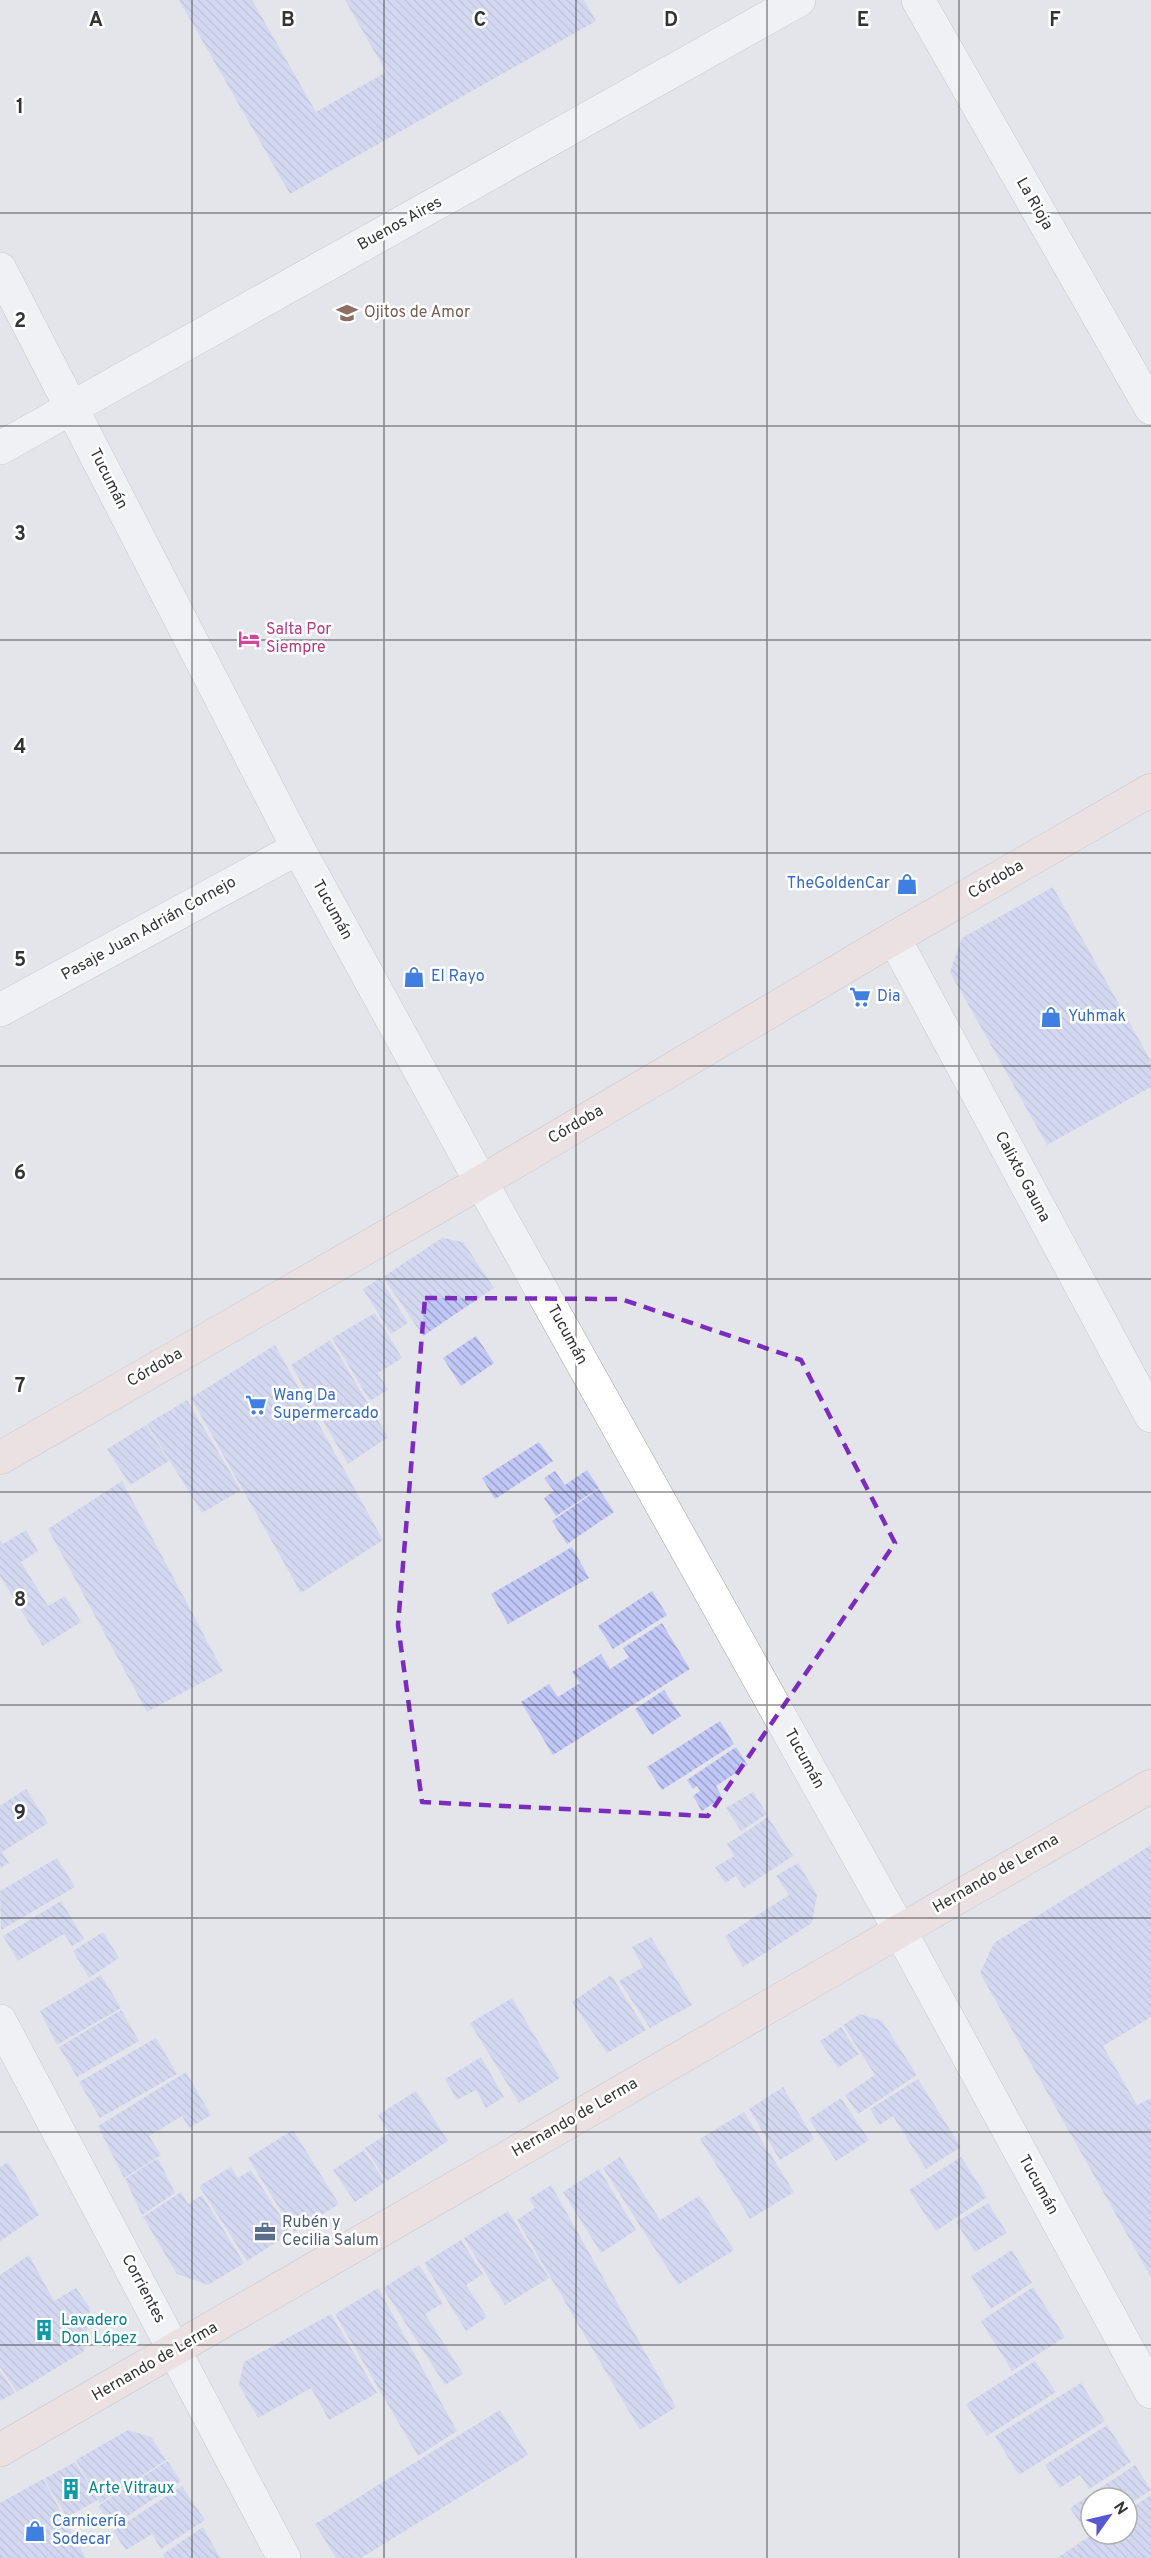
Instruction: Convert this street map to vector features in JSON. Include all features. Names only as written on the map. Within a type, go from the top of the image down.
[{"type":"main road","name":"Córdoba","points":[[0,1458],[481,1182],[894,938],[1151,790]]},
{"type":"main road","name":"Hernando de Lerma","points":[[0,2450],[899,1929],[1151,1786]]},
{"type":"street","name":"Buenos Aires","points":[[0,448],[799,0]]},
{"type":"street","name":"La Rioja","points":[[918,0],[1151,408]]},
{"type":"street","name":"Tucumán","points":[[0,269],[298,848],[481,1182],[899,1929],[1151,2392]]},
{"type":"street","name":"Pasaje Juan Adrián Cornejo","points":[[0,1010],[298,848]]},
{"type":"street","name":"Calixto Gauna","points":[[894,938],[1151,1416]]},
{"type":"street","name":"Corrientes","points":[[0,2021],[284,2558]]},
{"type":"highlighted area","points":[[425,1298],[621,1299],[801,1360],[895,1543],[708,1816],[422,1802],[398,1625]]},
{"type":"building","points":[[179,0],[252,0],[316,112],[386,72],[345,0],[584,0],[596,21],[290,194]]},
{"type":"building","name":"Yuhmak","points":[[1053,887],[1151,1061],[1151,1087],[1047,1145],[950,972],[962,938]]},
{"type":"building","points":[[442,1238],[463,1242],[494,1288],[423,1336],[383,1277]]},
{"type":"building","points":[[380,1278],[408,1323],[391,1334],[363,1289]]},
{"type":"building","points":[[375,1313],[402,1358],[378,1373],[388,1390],[370,1401],[332,1338]]},
{"type":"building","points":[[476,1336],[494,1363],[461,1386],[443,1358]]},
{"type":"building","points":[[330,1340],[388,1437],[348,1464],[291,1365]]},
{"type":"building","points":[[275,1345],[383,1540],[301,1593],[191,1398]]},
{"type":"building","points":[[187,1400],[241,1490],[202,1513],[147,1424]]},
{"type":"building","points":[[146,1425],[169,1461],[130,1485],[107,1449]]},
{"type":"building","points":[[539,1442],[553,1461],[495,1499],[482,1478]]},
{"type":"building","points":[[587,1470],[599,1488],[556,1516],[544,1498],[554,1491],[544,1478],[555,1471],[565,1485]]},
{"type":"building","points":[[122,1481],[223,1671],[147,1712],[48,1529]]},
{"type":"building","points":[[599,1489],[614,1512],[567,1544],[552,1521]]},
{"type":"building","points":[[26,1530],[38,1551],[21,1562],[48,1606],[65,1596],[81,1622],[43,1646],[0,1576],[0,1540],[3,1544]]},
{"type":"building","points":[[572,1547],[589,1578],[508,1624],[491,1594]]},
{"type":"building","points":[[652,1591],[667,1615],[613,1649],[598,1626]]},
{"type":"building","points":[[662,1623],[690,1669],[553,1755],[521,1702],[549,1684],[558,1697],[580,1683],[572,1672],[601,1654],[610,1669],[629,1657],[623,1648]]},
{"type":"building","points":[[664,1690],[681,1716],[652,1735],[635,1709]]},
{"type":"building","points":[[720,1721],[734,1744],[662,1790],[647,1767]]},
{"type":"building","points":[[736,1747],[748,1765],[716,1786],[722,1797],[702,1811],[693,1796],[700,1791],[697,1786],[693,1789],[687,1780]]},
{"type":"building","points":[[26,1789],[48,1823],[2,1852],[9,1863],[0,1868],[0,1806]]},
{"type":"building","points":[[753,1792],[767,1814],[741,1831],[726,1808]]},
{"type":"building","points":[[768,1817],[793,1856],[744,1888],[736,1876],[725,1883],[715,1867],[734,1856],[727,1844]]},
{"type":"building","points":[[1151,1845],[1151,2017],[1103,2046],[1137,2105],[1151,2098],[1151,2277],[980,1973],[994,1943]]},
{"type":"building","points":[[57,1858],[75,1887],[1,1930],[0,1891]]},
{"type":"building","points":[[798,1863],[817,1895],[812,1923],[743,1967],[725,1936],[789,1895],[776,1876]]},
{"type":"building","points":[[61,1901],[84,1939],[72,1946],[64,1934],[18,1961],[3,1936]]},
{"type":"building","points":[[103,1932],[119,1958],[89,1978],[73,1951]]},
{"type":"building","points":[[651,1937],[692,2005],[650,2028],[619,1981],[643,1967],[632,1947]]},
{"type":"building","points":[[101,1975],[121,2008],[57,2045],[40,2011]]},
{"type":"building","points":[[611,1975],[646,2030],[607,2053],[572,2002]]},
{"type":"building","points":[[512,1998],[560,2078],[519,2103],[470,2023]]},
{"type":"building","points":[[121,2010],[139,2041],[77,2077],[59,2047]]},
{"type":"building","points":[[860,2014],[882,2021],[917,2075],[858,2114],[845,2095],[875,2075],[843,2025]]},
{"type":"building","points":[[841,2027],[859,2054],[838,2068],[820,2041]]},
{"type":"building","points":[[156,2038],[177,2074],[100,2118],[79,2082]]},
{"type":"building","points":[[481,2057],[504,2097],[486,2108],[476,2090],[457,2100],[445,2079]]},
{"type":"building","points":[[186,2072],[211,2115],[189,2128],[182,2116],[149,2136],[161,2155],[124,2178],[98,2126]]},
{"type":"building","points":[[918,2079],[961,2147],[926,2169],[893,2116],[880,2125],[870,2109]]},
{"type":"building","points":[[783,2087],[814,2139],[780,2160],[749,2109]]},
{"type":"building","points":[[416,2091],[448,2141],[387,2181],[365,2148],[389,2133],[378,2115]]},
{"type":"building","points":[[841,2098],[869,2140],[836,2161],[809,2119]]},
{"type":"building","points":[[744,2112],[794,2192],[750,2219],[700,2139]]},
{"type":"building","points":[[293,2130],[339,2204],[294,2232],[248,2158]]},
{"type":"building","points":[[364,2150],[385,2182],[355,2202],[333,2170]]},
{"type":"building","points":[[620,2157],[660,2220],[699,2196],[734,2250],[678,2285],[603,2168]]},
{"type":"building","points":[[961,2157],[987,2197],[936,2231],[909,2190]]},
{"type":"building","points":[[158,2158],[175,2193],[142,2215],[125,2179]]},
{"type":"building","points":[[8,2162],[39,2215],[0,2241],[0,2167]]},
{"type":"building","points":[[231,2167],[238,2178],[251,2170],[291,2233],[247,2261],[199,2186]]},
{"type":"building","points":[[599,2169],[636,2230],[601,2253],[563,2192]]},
{"type":"building","points":[[551,2185],[676,2407],[640,2430],[517,2220],[535,2208],[529,2199]]},
{"type":"building","points":[[181,2192],[188,2204],[202,2195],[244,2263],[208,2285],[177,2274],[143,2217]]},
{"type":"building","points":[[988,2203],[1007,2233],[975,2252],[956,2222]]},
{"type":"building","points":[[508,2211],[549,2278],[505,2305],[464,2238]]},
{"type":"building","points":[[461,2240],[483,2274],[466,2285],[487,2317],[466,2331],[424,2263]]},
{"type":"building","points":[[1012,2250],[1032,2283],[991,2309],[971,2276]]},
{"type":"building","name":"Lavadero Don López","points":[[29,2255],[54,2301],[76,2288],[90,2308],[84,2351],[17,2392],[0,2367],[0,2275]]},
{"type":"building","points":[[419,2265],[443,2303],[425,2314],[463,2374],[445,2385],[383,2288]]},
{"type":"building","points":[[1033,2287],[1065,2337],[1012,2371],[981,2321]]},
{"type":"building","points":[[378,2288],[457,2431],[418,2456],[335,2314]]},
{"type":"building","points":[[331,2314],[377,2393],[329,2420],[311,2388],[258,2418],[239,2385],[244,2362]]},
{"type":"building","points":[[1035,2361],[1056,2392],[987,2436],[966,2404]]},
{"type":"building","points":[[0,2371],[15,2393],[0,2401]]},
{"type":"building","points":[[1081,2383],[1105,2421],[1019,2475],[995,2436]]},
{"type":"building","points":[[500,2410],[528,2455],[361,2558],[336,2558],[315,2524]]},
{"type":"building","points":[[1107,2425],[1131,2462],[1094,2486],[1087,2486],[1080,2475],[1060,2488],[1045,2465]]},
{"type":"building","points":[[128,2430],[151,2437],[166,2460],[100,2503],[76,2460]]},
{"type":"building","points":[[167,2461],[181,2481],[112,2526],[98,2506]]},
{"type":"building","name":"Arte Vitraux","points":[[75,2462],[98,2500],[67,2517],[44,2479]]},
{"type":"building","points":[[1135,2465],[1151,2490],[1139,2498],[1139,2486],[1103,2486]]},
{"type":"building","name":"Carnicería Sodecar","points":[[43,2479],[86,2558],[0,2558],[0,2503]]},
{"type":"building","points":[[182,2486],[205,2520],[161,2549],[152,2534],[126,2550],[113,2531]]},
{"type":"building","points":[[1151,2495],[1151,2558],[1057,2558],[1079,2543],[1079,2546],[1139,2546],[1139,2503]]},
{"type":"building","points":[[1079,2502],[1079,2522],[1070,2508]]},
{"type":"building","points":[[203,2527],[220,2558],[165,2558],[163,2554]]},
{"type":"place","name":"Ojitos de Amor","points":[[347,313]]},
{"type":"place","name":"Salta Por Siempre","points":[[249,639]]},
{"type":"place","name":"TheGoldenCar","points":[[907,884]]},
{"type":"place","name":"El Rayo","points":[[414,977]]},
{"type":"place","name":"Dia","points":[[860,997]]},
{"type":"place","name":"Yuhmak","points":[[1051,1017]]},
{"type":"place","name":"Wang Da Supermercado","points":[[256,1405]]},
{"type":"place","name":"Rubén y Cecilia Salum","points":[[265,2232]]},
{"type":"place","name":"Lavadero Don López","points":[[44,2330]]},
{"type":"place","name":"Arte Vitraux","points":[[71,2489]]},
{"type":"place","name":"Carnicería Sodecar","points":[[35,2531]]}]
